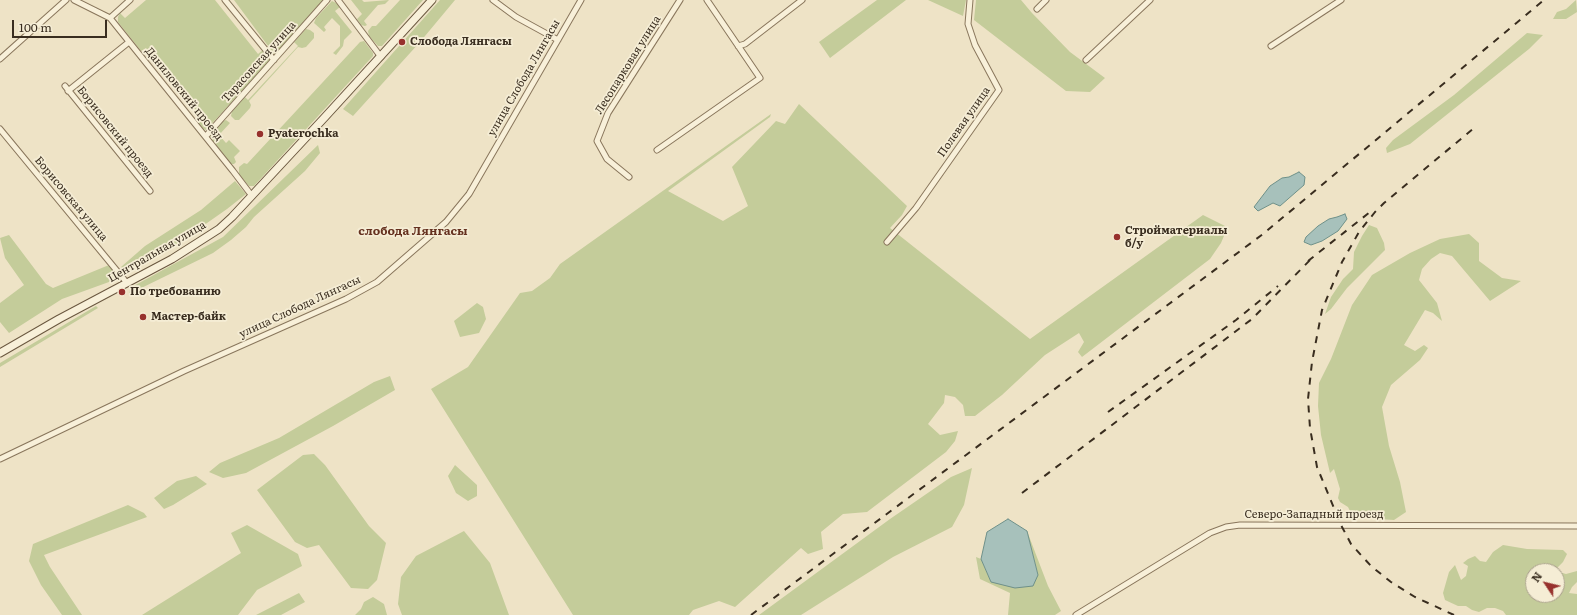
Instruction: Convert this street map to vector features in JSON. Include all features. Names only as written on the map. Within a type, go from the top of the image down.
[{"type":"street","points":[[1,55],[66,0]]},
{"type":"street","name":"Даниловский проезд","points":[[74,0],[110,18],[206,136],[252,196]]},
{"type":"street","points":[[110,18],[130,0]]},
{"type":"street","points":[[225,0],[274,60]]},
{"type":"street","name":"Тарасовская улица","points":[[206,136],[327,0]]},
{"type":"street","points":[[338,0],[381,57]]},
{"type":"street","name":"Центральная улица","points":[[0,353],[59,319],[172,259],[218,229],[252,196],[432,0]]},
{"type":"street","points":[[493,0],[516,17],[558,40]]},
{"type":"street","name":"улица Слобода Лянгасы","points":[[0,459],[184,371],[346,299],[376,282],[446,222],[469,194],[581,0]]},
{"type":"street","name":"Лесопарковая улица","points":[[629,177],[607,159],[597,141],[608,113],[680,0]]},
{"type":"street","points":[[657,150],[760,78],[707,0]]},
{"type":"street","points":[[738,46],[745,44],[802,0]]},
{"type":"street","name":"Полевая улица","points":[[887,242],[916,208],[999,90],[975,45],[968,24],[970,0]]},
{"type":"street","points":[[1037,9],[1046,0]]},
{"type":"street","points":[[1086,60],[1150,0]]},
{"type":"street","points":[[1271,46],[1341,0]]},
{"type":"street","name":"Борисовский проезд","points":[[129,42],[66,88],[150,191]]},
{"type":"street","name":"Борисовская улица","points":[[0,129],[127,282]]},
{"type":"street","name":"Северо-Западный проезд","points":[[1076,615],[1210,534],[1226,527],[1240,525],[1577,526]]},
{"type":"green space","points":[[146,0],[215,0],[258,54],[264,49],[270,58],[268,63],[206,130],[203,129],[198,123],[202,118],[146,48],[141,51],[118,22],[120,13],[125,18]]},
{"type":"green space","points":[[234,0],[325,0],[274,54]]},
{"type":"green space","points":[[351,0],[362,0],[364,2],[389,0],[385,4],[378,5],[364,21],[367,25],[365,26],[361,25],[357,19],[362,14]]},
{"type":"green space","points":[[400,0],[423,0],[382,46],[378,46],[369,36],[368,31],[372,26],[376,26]]},
{"type":"green space","points":[[440,0],[455,0],[420,42],[353,116],[343,109]]},
{"type":"green space","points":[[877,0],[906,0],[830,58],[819,42]]},
{"type":"green space","points":[[928,0],[966,0],[963,16]]},
{"type":"green space","points":[[976,0],[1021,0],[1070,52],[1105,78],[1090,92],[1066,91],[974,20]]},
{"type":"green space","points":[[1576,0],[1577,12],[1566,19],[1553,19],[1557,12],[1566,9]]},
{"type":"green space","points":[[332,1],[340,7],[335,11],[352,32],[344,40],[343,46],[336,55],[333,53],[340,46],[340,26],[332,18],[324,27],[326,30],[324,32],[314,23],[316,18]]},
{"type":"green space","points":[[306,29],[314,33],[314,38],[306,47],[298,47],[249,101],[251,105],[250,108],[239,120],[235,120],[231,116],[232,111],[245,97],[248,100],[298,46],[294,42]]},
{"type":"green space","points":[[1527,33],[1543,35],[1529,49],[1410,144],[1387,153],[1386,148],[1393,140],[1454,95]]},
{"type":"green space","points":[[364,41],[373,53],[373,56],[254,186],[249,186],[239,175],[239,167],[244,163],[247,164],[360,42]]},
{"type":"green space","points":[[799,104],[907,206],[902,215],[890,228],[1030,339],[1203,215],[1225,226],[1226,231],[1221,243],[1210,259],[1082,357],[1078,352],[1084,342],[1079,333],[1045,355],[1002,395],[975,416],[965,416],[963,405],[955,397],[945,395],[944,403],[928,424],[940,435],[958,431],[955,441],[946,452],[867,512],[843,514],[821,532],[823,549],[808,554],[801,548],[735,607],[719,601],[693,610],[689,615],[573,615],[431,389],[468,367],[520,293],[532,291],[550,278],[560,264],[771,114],[770,117],[668,191],[723,221],[748,206],[732,167],[776,121],[785,124]]},
{"type":"green space","points":[[226,120],[230,123],[219,135],[226,143],[229,140],[240,151],[234,157],[236,162],[234,164],[231,164],[210,137],[211,133],[223,121]]},
{"type":"green space","points":[[318,145],[320,153],[305,171],[231,240],[213,253],[129,294],[130,288],[223,237]]},
{"type":"green space","points":[[235,181],[246,194],[227,209],[180,242],[127,272],[121,267],[145,246],[201,210]]},
{"type":"green space","points":[[1369,225],[1377,228],[1384,243],[1385,250],[1347,288],[1331,309],[1325,314],[1331,297],[1343,279],[1353,269],[1354,252]]},
{"type":"green space","points":[[1469,234],[1479,243],[1479,261],[1502,278],[1521,281],[1490,301],[1452,256],[1440,253],[1431,259],[1422,269],[1419,280],[1437,303],[1442,321],[1433,313],[1425,310],[1404,345],[1415,351],[1424,345],[1428,348],[1420,360],[1391,385],[1382,407],[1389,446],[1400,482],[1406,512],[1394,520],[1363,518],[1359,511],[1351,513],[1348,507],[1340,502],[1338,498],[1340,489],[1334,469],[1330,473],[1321,435],[1318,406],[1319,383],[1331,359],[1352,305],[1372,275],[1410,253],[1440,239]]},
{"type":"green space","points":[[9,235],[46,284],[53,288],[109,265],[120,278],[62,299],[9,333],[0,322],[0,303],[24,285],[5,258],[0,238]]},
{"type":"green space","points":[[477,303],[483,307],[486,319],[479,333],[460,337],[454,321]]},
{"type":"green space","points":[[96,306],[98,308],[0,367],[0,363]]},
{"type":"green space","points":[[390,376],[395,390],[333,426],[246,473],[223,478],[209,472],[220,463],[279,438],[374,382]]},
{"type":"green space","points":[[314,454],[325,465],[369,526],[386,543],[377,580],[368,589],[351,588],[319,545],[307,548],[295,542],[257,490],[303,455]]},
{"type":"green space","points":[[455,465],[477,485],[477,496],[468,501],[456,493],[448,476]]},
{"type":"green space","points":[[972,468],[964,505],[952,527],[893,557],[801,615],[759,615],[890,519],[951,477]]},
{"type":"green space","points":[[196,476],[207,484],[173,505],[164,509],[154,498],[177,481]]},
{"type":"green space","points":[[128,505],[144,513],[147,517],[44,555],[50,567],[82,615],[62,615],[41,585],[29,561],[33,544]]},
{"type":"green space","points":[[247,525],[298,554],[302,566],[257,590],[238,615],[142,615],[241,553],[231,533]]},
{"type":"green space","points":[[464,531],[490,563],[509,615],[402,615],[398,604],[401,577],[416,556]]},
{"type":"green space","points":[[1027,531],[1048,586],[1061,611],[1055,615],[1008,615],[1010,593],[980,579],[976,557],[981,559],[991,582],[1038,575]]},
{"type":"green space","points":[[1503,545],[1527,549],[1563,550],[1567,554],[1562,563],[1525,563],[1525,603],[1565,603],[1565,574],[1577,571],[1577,582],[1569,593],[1577,594],[1577,615],[1506,615],[1503,611],[1495,608],[1487,608],[1479,612],[1466,606],[1458,606],[1445,600],[1443,593],[1449,572],[1455,565],[1461,580],[1466,576],[1468,566],[1463,563],[1468,559],[1475,556],[1480,561],[1486,562],[1493,552]]},
{"type":"green space","points":[[299,593],[305,602],[281,615],[256,615]]},
{"type":"green space","points":[[373,597],[384,604],[387,615],[355,615],[361,609],[364,602]]},
{"type":"water","points":[[1299,172],[1305,177],[1304,185],[1280,206],[1273,203],[1258,211],[1254,207],[1270,186],[1282,178],[1289,177]]},
{"type":"water","points":[[1345,214],[1347,219],[1338,231],[1322,241],[1311,245],[1304,242],[1306,237],[1318,226],[1329,219]]},
{"type":"water","points":[[1008,519],[1027,531],[1038,575],[1033,586],[1015,588],[991,582],[981,559],[987,532]]},
{"type":"railway","points":[[751,615],[1263,234],[1544,0]]},
{"type":"railway","points":[[1454,615],[1415,597],[1391,582],[1371,566],[1351,544],[1341,525],[1317,467],[1310,428],[1308,399],[1312,362],[1322,310],[1342,262],[1359,232],[1384,203],[1474,128]]},
{"type":"railway","points":[[1308,261],[1370,212]]},
{"type":"railway","points":[[1022,493],[1252,319],[1312,258]]},
{"type":"railway","points":[[1108,412],[1236,320],[1278,286]]},
{"type":"place","name":"Слобода Лянгасы","points":[[402,42]]},
{"type":"place","name":"Pyaterochka","points":[[260,134]]},
{"type":"place","name":"Стройматериалы б/у","points":[[1117,237]]},
{"type":"place","name":"По требованию","points":[[122,292]]},
{"type":"place","name":"Мастер-байк","points":[[143,317]]},
{"type":"district","name":"слобода Лянгасы","points":[[413,231]]}]
